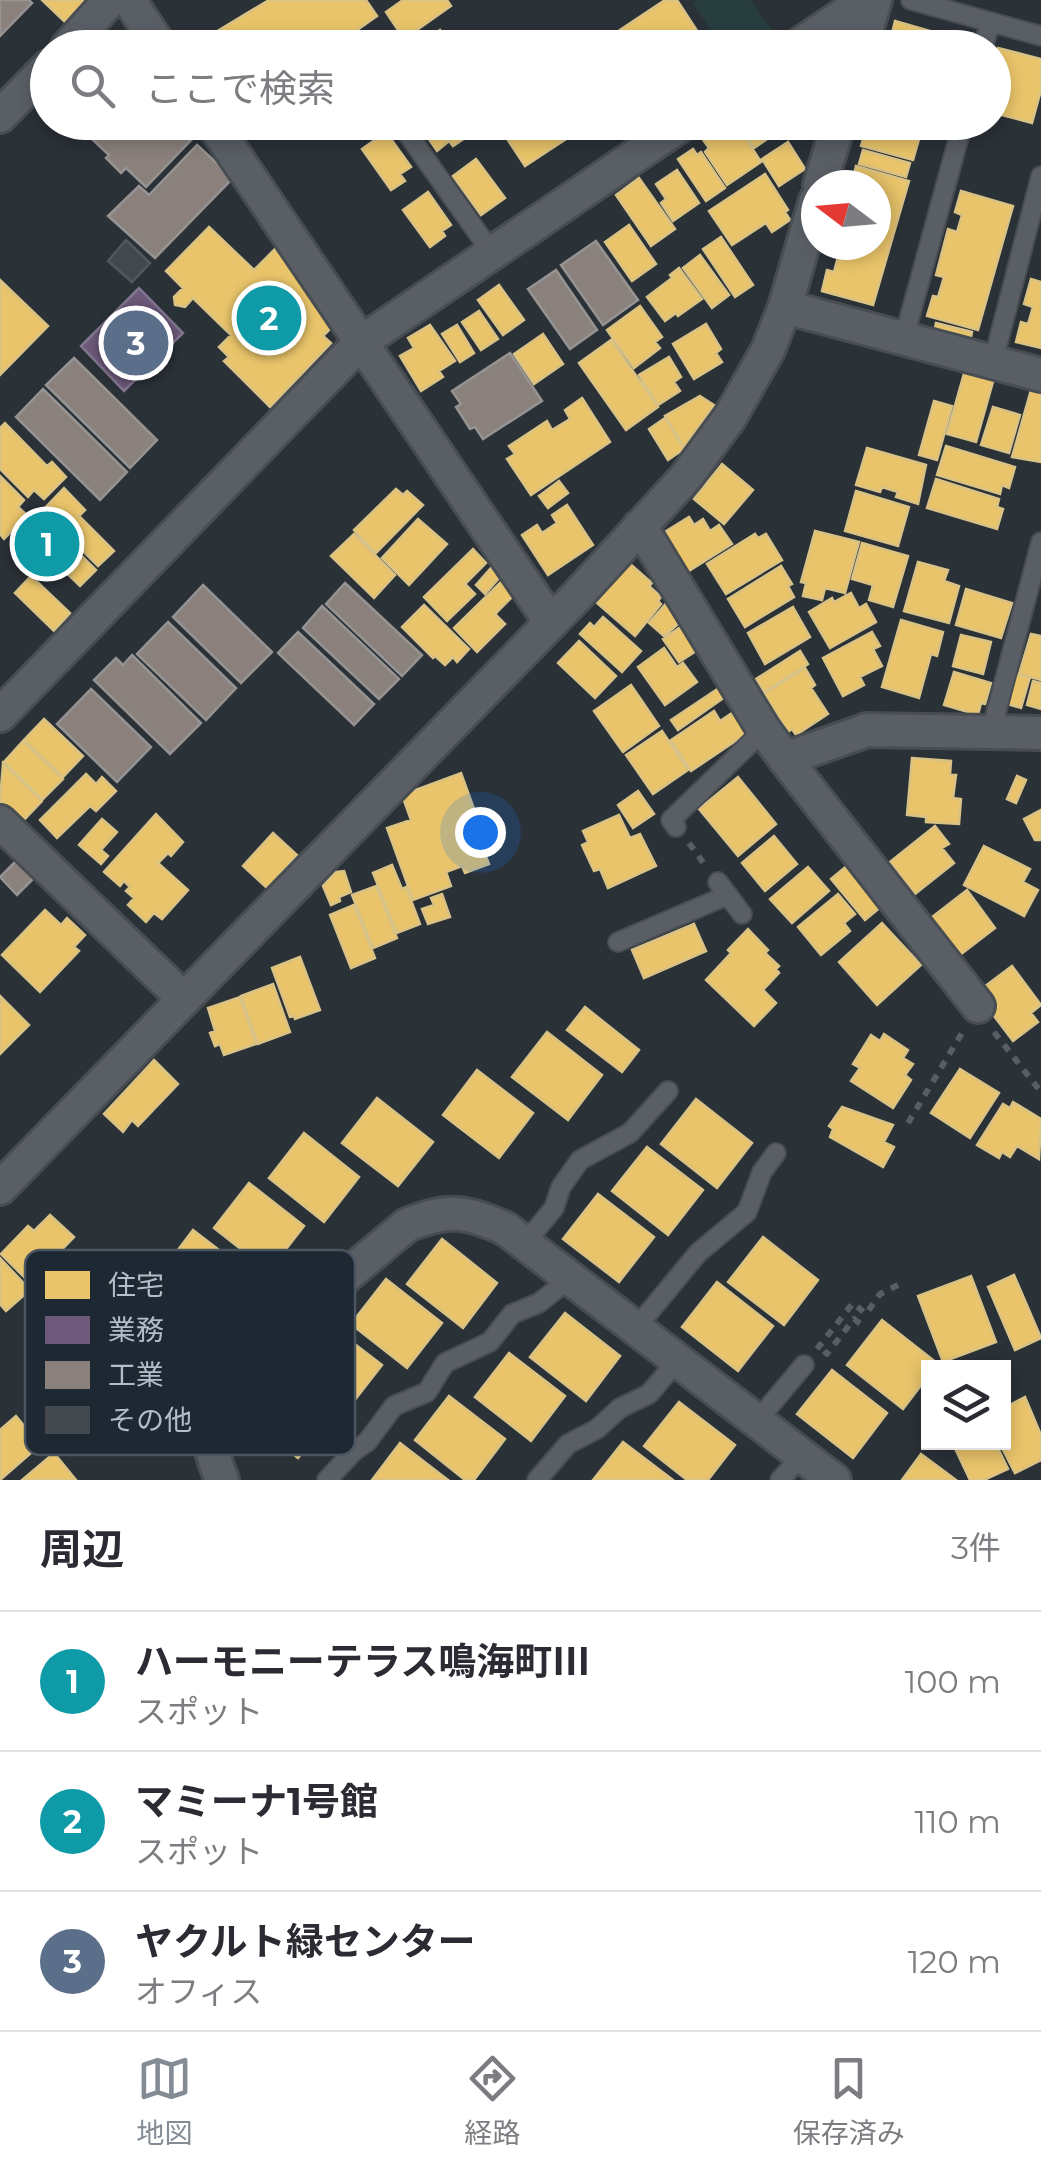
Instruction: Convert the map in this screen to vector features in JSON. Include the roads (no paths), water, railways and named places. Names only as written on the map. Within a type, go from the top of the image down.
[{"type":"street","points":[[82,30],[110,0]]},
{"type":"street","points":[[129,0],[149,30]]},
{"type":"street","points":[[822,30],[866,0]]},
{"type":"street","points":[[866,30],[874,0]]},
{"type":"street","points":[[0,116],[30,85]]},
{"type":"street","points":[[224,140],[550,620]]},
{"type":"street","points":[[0,715],[360,343],[658,140]]},
{"type":"street","points":[[825,170],[834,140]]},
{"type":"street","points":[[0,1188],[686,477],[730,418],[768,350],[801,252]]},
{"type":"street","points":[[785,307],[1041,375]]},
{"type":"street","points":[[640,526],[764,730],[978,1006]]},
{"type":"street","points":[[785,758],[868,730],[1041,733]]},
{"type":"street","points":[[0,822],[183,998]]},
{"type":"street","points":[[355,1268],[407,1225],[436,1213],[479,1216],[506,1229],[757,1421],[791,1468],[834,1480]]},
{"type":"street","points":[[212,1455],[222,1480]]},
{"type":"lane","points":[[911,0],[1041,36]]},
{"type":"lane","points":[[988,30],[990,22]]},
{"type":"lane","points":[[412,140],[492,253]]},
{"type":"lane","points":[[904,338],[957,140]]},
{"type":"lane","points":[[992,362],[1041,176]]},
{"type":"lane","points":[[991,732],[1041,542]]},
{"type":"lane","points":[[676,826],[671,820],[764,730]]},
{"type":"lane","points":[[618,942],[723,889],[742,914]]},
{"type":"lane","points":[[525,1244],[554,1208],[561,1187],[580,1160],[630,1133],[668,1092]]},
{"type":"lane","points":[[636,1328],[698,1253],[747,1212],[762,1172],[776,1153]]},
{"type":"lane","points":[[355,1450],[367,1442],[394,1406],[427,1392],[445,1362],[490,1342],[512,1314],[539,1302],[567,1276]]},
{"type":"lane","points":[[537,1480],[568,1444],[597,1429],[620,1408],[650,1394],[678,1360]]},
{"type":"lane","points":[[757,1421],[804,1366]]},
{"type":"lane","points":[[327,1480],[350,1455]]},
{"type":"place","name":"マミーナ1号館","points":[[269,318]]},
{"type":"place","name":"ヤクルト緑センター","points":[[136,343]]},
{"type":"place","name":"ハーモニーテラス鳴海町Ⅲ","points":[[47,544]]}]
